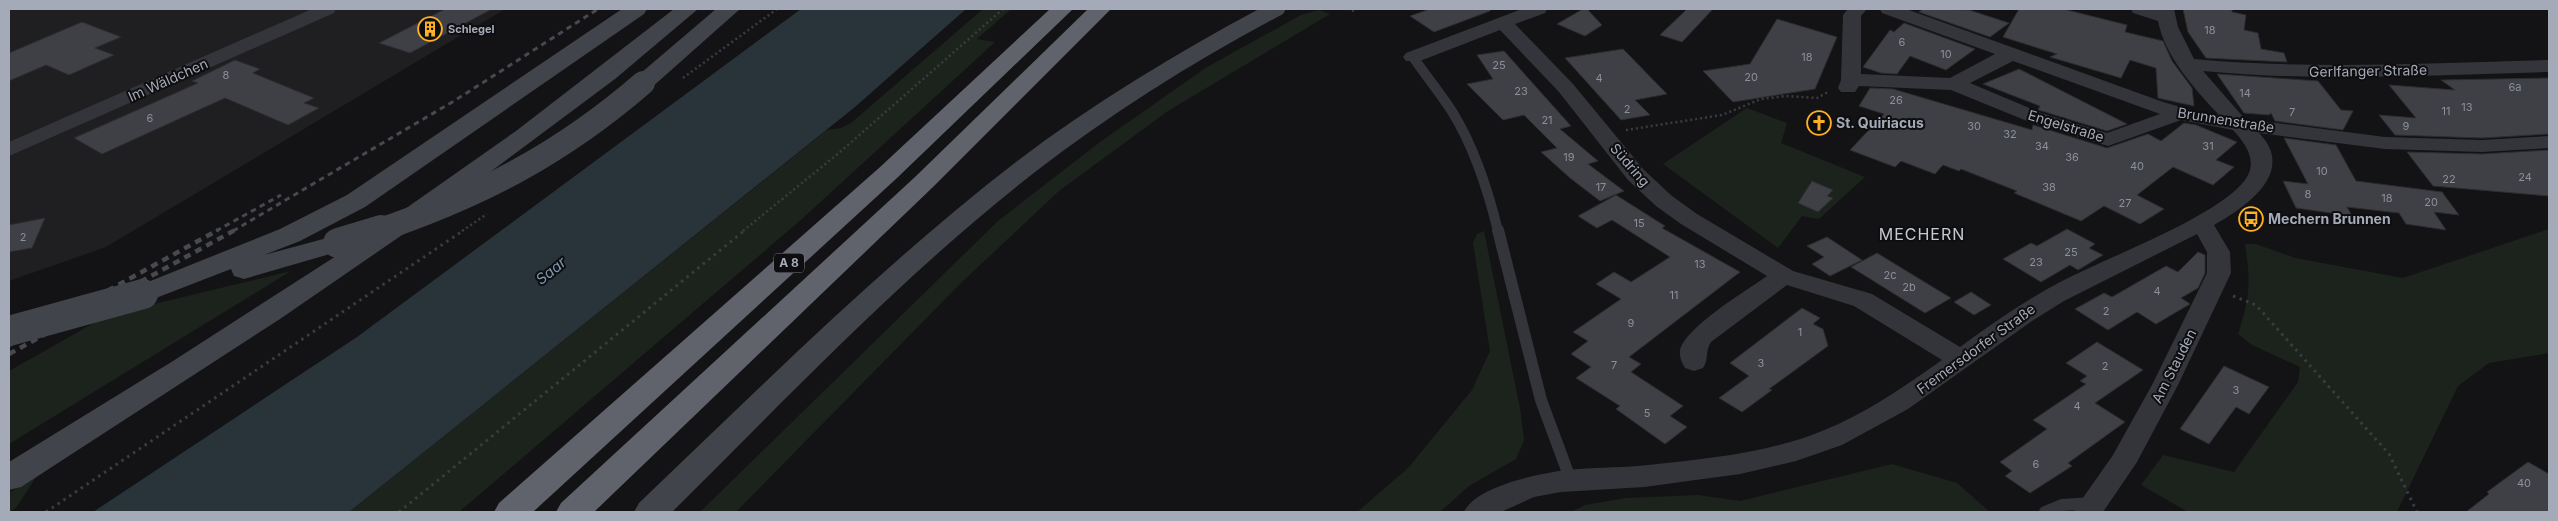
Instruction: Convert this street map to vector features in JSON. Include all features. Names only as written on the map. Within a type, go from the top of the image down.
[{"type":"highway","name":"A 8","points":[[511,512],[888,173],[1062,9]]},
{"type":"highway","name":"A 8","points":[[573,512],[924,182],[1100,9]]},
{"type":"main road","points":[[143,294],[290,235],[356,201],[636,9]]},
{"type":"main road","points":[[9,478],[144,394],[324,277],[516,143],[589,88],[686,9]]},
{"type":"main road","points":[[9,331],[143,294],[254,267],[338,243],[432,211],[519,171],[596,123],[728,9]]},
{"type":"main road","points":[[651,512],[849,320],[986,200],[1084,125],[1179,62],[1275,9]]},
{"type":"street","name":"Im Wäldchen","points":[[9,150],[328,9]]},
{"type":"street","points":[[1413,57],[1538,9]]},
{"type":"street","points":[[1850,84],[1852,15],[1858,9]]},
{"type":"street","name":"Brunnenstraße","points":[[1889,9],[2178,114],[2386,143],[2427,146],[2549,142]]},
{"type":"street","points":[[2140,9],[2165,13]]},
{"type":"street","name":"Fremersdorfer Straße","points":[[1478,512],[1515,492],[1542,484],[1646,476],[1725,465],[1796,451],[1853,430],[1904,401],[2014,318],[2058,293],[2200,223],[2230,205],[2251,188],[2260,175],[2262,155],[2257,143],[2187,64],[2173,40],[2165,13]]},
{"type":"street","name":"Südring","points":[[1502,22],[1566,88],[1636,175],[1664,201],[1688,219],[1784,276],[1863,300],[1960,359]]},
{"type":"street","points":[[1954,84],[2012,53]]},
{"type":"street","name":"Gerlfanger Straße","points":[[2187,64],[2252,70],[2322,72],[2549,66]]},
{"type":"street","name":"Engelstraße","points":[[1850,84],[1954,84],[2034,117],[2108,140],[2178,114]]},
{"type":"street","name":"Am Stauden","points":[[2090,508],[2123,462],[2166,385],[2220,273],[2222,258],[2214,238],[2200,223]]},
{"type":"street","points":[[1694,362],[1693,350],[1701,336],[1784,276]]},
{"type":"lane","points":[[1413,57],[1453,113],[1471,148],[1490,198],[1541,400],[1571,481]]},
{"type":"lane","name":"Am Stauden","points":[[2045,512],[2050,508],[2074,503],[2090,508]]},
{"type":"path","points":[[677,82],[777,9]]},
{"type":"path","points":[[400,512],[840,152],[1003,9]]},
{"type":"path","points":[[1352,11],[1357,9]]},
{"type":"path","points":[[1603,134],[1722,115],[1761,99],[1786,96],[1818,98],[1830,91],[1850,84]]},
{"type":"path","points":[[46,512],[495,209]]},
{"type":"path","points":[[2212,288],[2256,305],[2389,454],[2417,512]]},
{"type":"shaded area","points":[[9,9],[505,9],[106,247],[9,281]]},
{"type":"shaded area","points":[[983,9],[1011,9],[977,39],[995,42],[802,219],[459,512],[349,512],[827,130],[841,128],[851,123]]},
{"type":"shaded area","points":[[1319,10],[1330,14],[1168,111],[1059,191],[961,283],[736,512],[700,512],[998,221],[1100,142],[1207,67],[1301,15]]},
{"type":"shaded area","points":[[1747,108],[1787,123],[1781,143],[1865,177],[1819,219],[1802,216],[1778,248],[1663,164]]},
{"type":"shaded area","points":[[2549,229],[2549,353],[2489,363],[2458,386],[2397,512],[2188,512],[2141,485],[2163,455],[2234,472],[2298,382],[2300,367],[2252,345],[2238,334],[2245,310],[2249,280],[2245,244],[2256,244],[2295,258],[2403,278]]},
{"type":"shaded area","points":[[1484,231],[1520,408],[1524,440],[1516,459],[1469,486],[1440,512],[1357,512],[1408,468],[1472,390],[1490,351],[1473,243],[1477,234]]},
{"type":"shaded area","points":[[291,271],[9,444],[9,371],[108,315]]},
{"type":"shaded area","points":[[1892,464],[1957,483],[1990,512],[1571,512],[1585,505],[1626,498],[1698,495],[1740,501]]},
{"type":"shaded area","points":[[38,474],[16,508],[9,512],[9,493]]},
{"type":"water","name":"Saar","points":[[801,9],[966,9],[855,107],[349,512],[93,512],[357,337]]},
{"type":"building","name":"Schlegel","points":[[445,9],[492,9],[410,53],[379,43]]},
{"type":"building","points":[[1430,9],[1490,9],[1490,11],[1434,32],[1410,16]]},
{"type":"building","points":[[1583,9],[1587,9],[1602,25],[1585,36],[1557,24]]},
{"type":"building","points":[[1687,9],[1713,9],[1682,42],[1660,35]]},
{"type":"building","points":[[1923,9],[1969,10],[2009,23],[1990,37],[1919,12]]},
{"type":"building","points":[[2019,9],[2063,9],[2127,25],[2125,32],[2163,41],[2172,61],[2192,88],[2194,106],[2158,98],[2156,68],[2130,60],[2121,78],[2050,57],[2057,54],[2003,37]]},
{"type":"building","points":[[2183,9],[2232,9],[2232,12],[2246,15],[2244,30],[2258,33],[2261,49],[2284,53],[2287,62],[2206,58],[2188,32]]},
{"type":"building","points":[[1777,19],[1837,37],[1815,89],[1733,102],[1703,71],[1750,64]]},
{"type":"building","points":[[82,22],[121,37],[95,48],[114,55],[69,75],[46,65],[9,81],[9,53]]},
{"type":"building","points":[[1904,23],[1975,49],[1946,70],[1910,56],[1897,74],[1881,73],[1863,67],[1890,30],[1894,32]]},
{"type":"building","points":[[1623,49],[1667,94],[1635,100],[1650,115],[1621,120],[1565,58]]},
{"type":"building","points":[[1504,51],[1571,126],[1560,129],[1598,161],[1588,164],[1624,191],[1600,201],[1541,152],[1557,148],[1524,115],[1503,120],[1467,84],[1493,79],[1477,55]]},
{"type":"building","points":[[235,60],[260,69],[253,73],[314,98],[304,103],[319,108],[288,125],[225,98],[102,154],[74,138],[198,83],[192,81]]},
{"type":"building","points":[[2019,69],[2127,124],[2107,131],[2038,110],[2040,106],[1983,84]]},
{"type":"building","points":[[2217,74],[2318,81],[2341,110],[2353,111],[2343,130],[2275,121],[2271,113],[2269,115],[2244,113]]},
{"type":"building","points":[[2549,78],[2549,134],[2482,138],[2395,135],[2379,115],[2416,118],[2389,85],[2455,90],[2441,80]]},
{"type":"building","points":[[1870,88],[1893,89],[2032,130],[2033,125],[2107,148],[2148,134],[2161,141],[2184,123],[2196,125],[2237,142],[2216,160],[2234,167],[2213,185],[2173,167],[2137,195],[2164,209],[2140,224],[2104,206],[2081,221],[2014,193],[2017,191],[1961,169],[1959,171],[1943,165],[1935,174],[1901,161],[1895,167],[1850,150],[1884,114],[1859,106]]},
{"type":"building","points":[[2284,138],[2336,145],[2356,181],[2442,192],[2459,215],[2434,212],[2446,230],[2406,224],[2399,213],[2347,207],[2352,216],[2296,208],[2283,181],[2308,184]]},
{"type":"building","points":[[2549,150],[2549,196],[2433,186],[2407,152],[2482,154]]},
{"type":"building","points":[[1812,181],[1833,190],[1827,196],[1833,198],[1818,212],[1798,203]]},
{"type":"building","points":[[1616,195],[1665,226],[1662,228],[1740,272],[1629,357],[1641,364],[1631,372],[1683,406],[1670,416],[1687,427],[1665,444],[1616,409],[1620,406],[1576,378],[1591,367],[1571,354],[1588,341],[1573,332],[1621,299],[1596,284],[1614,272],[1631,282],[1670,257],[1612,220],[1597,228],[1578,216]]},
{"type":"building","points":[[45,218],[32,248],[9,252],[9,225]]},
{"type":"building","points":[[2067,229],[2095,244],[2089,248],[2103,255],[2078,270],[2070,265],[2041,282],[2003,259],[2031,243],[2037,246]]},
{"type":"building","points":[[1827,237],[1862,260],[1830,276],[1812,264],[1824,257],[1807,246]]},
{"type":"building","points":[[2198,252],[2205,255],[2205,273],[2198,288],[2181,298],[2190,304],[2156,324],[2137,312],[2108,330],[2075,309],[2104,293],[2112,297],[2166,266],[2178,272]]},
{"type":"building","points":[[1877,253],[1951,298],[1925,313],[1851,267]]},
{"type":"building","points":[[1971,292],[1991,305],[1974,315],[1954,302]]},
{"type":"building","points":[[1802,308],[1820,318],[1813,324],[1823,329],[1828,346],[1769,389],[1772,390],[1742,412],[1719,398],[1749,376],[1730,363]]},
{"type":"building","points":[[2097,342],[2143,370],[2095,403],[2125,422],[2068,463],[2072,466],[2030,493],[2005,476],[2012,471],[2000,462],[2047,429],[2033,420],[2086,384],[2080,381],[2087,376],[2066,363]]},
{"type":"building","points":[[2224,366],[2269,387],[2249,414],[2236,407],[2209,444],[2180,429]]},
{"type":"building","points":[[2528,462],[2549,474],[2549,512],[2466,512],[2489,494],[2487,492]]},
{"type":"railway","points":[[233,231],[454,101],[598,9]]},
{"type":"railway","points":[[216,231],[281,195]]},
{"type":"railway","points":[[9,345],[218,230]]},
{"type":"railway","points":[[9,354],[235,230]]},
{"type":"place","name":"Schlegel","points":[[430,29]]},
{"type":"place","name":"St. Quiriacus","points":[[1819,123]]},
{"type":"place","name":"Mechern Brunnen","points":[[2251,219]]},
{"type":"district","name":"MECHERN","points":[[1922,234]]}]
